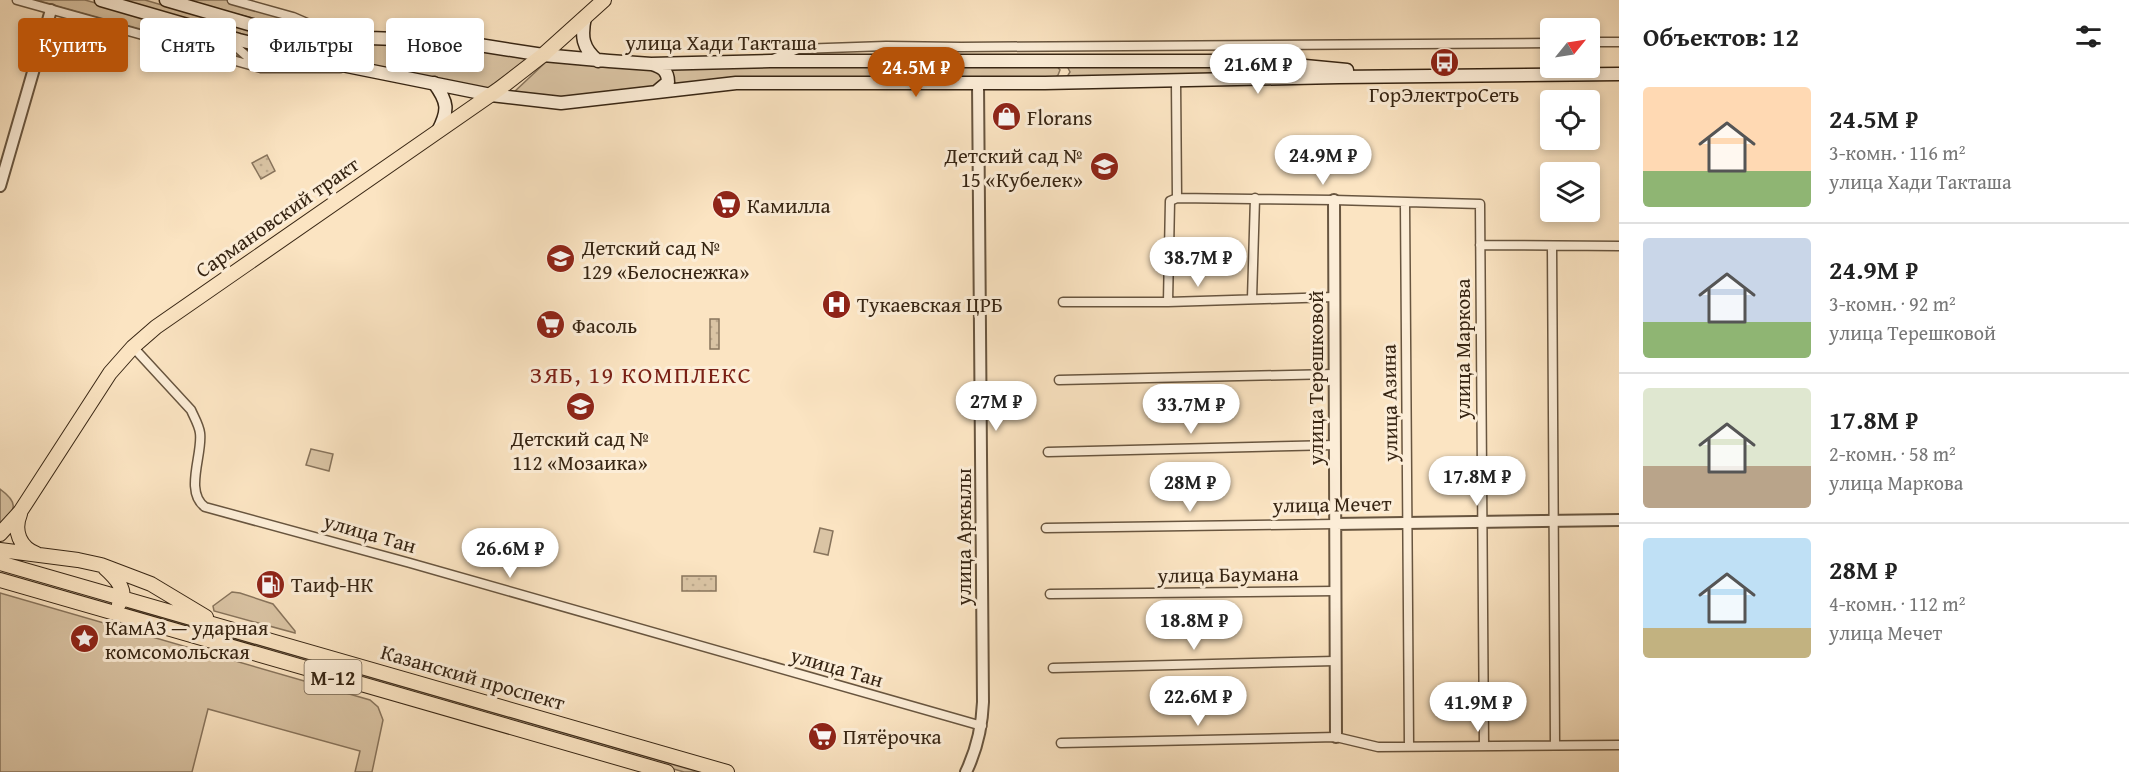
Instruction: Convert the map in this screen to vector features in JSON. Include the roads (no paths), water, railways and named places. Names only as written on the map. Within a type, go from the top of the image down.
[{"type":"main road","name":"улица Хади Такташа","points":[[100,0],[163,18]]},
{"type":"main road","name":"улица Хади Такташа","points":[[166,0],[248,24]]},
{"type":"main road","name":"Сармановский тракт","points":[[0,534],[20,512],[110,372],[133,347],[156,327],[491,95],[543,55],[604,0]]},
{"type":"main road","points":[[585,17],[583,43],[598,61]]},
{"type":"main road","name":"улица Хади Такташа","points":[[374,37],[454,41],[543,55],[651,64],[770,61],[1077,61],[1227,62],[1355,70],[1540,68]]},
{"type":"main road","points":[[900,84],[893,71],[904,61]]},
{"type":"main road","points":[[1057,61],[1065,72],[1064,77],[1058,82]]},
{"type":"main road","points":[[651,64],[665,70],[668,76],[668,82],[654,93]]},
{"type":"main road","points":[[1600,67],[1619,67]]},
{"type":"main road","name":"улица Хади Такташа","points":[[374,71],[491,95],[561,103],[736,83],[1176,82],[1339,76],[1619,74]]},
{"type":"main road","points":[[434,83],[446,103],[445,117],[438,130]]},
{"type":"main road","points":[[20,512],[17,521],[18,533],[24,548],[47,557]]},
{"type":"main road","points":[[0,550],[101,565],[151,584],[221,626]]},
{"type":"main road","name":"Казанский проспект","points":[[0,563],[727,772]]},
{"type":"main road","points":[[85,605],[113,607],[118,605],[123,598],[123,592],[114,576],[101,565]]},
{"type":"main road","name":"Казанский проспект","points":[[0,580],[667,772]]},
{"type":"street","points":[[17,0],[248,64]]},
{"type":"street","points":[[232,0],[296,18]]},
{"type":"street","points":[[0,186],[51,10]]},
{"type":"street","points":[[1600,42],[1619,42]]},
{"type":"street","points":[[770,61],[798,49],[923,46],[1540,43]]},
{"type":"street","points":[[923,46],[944,61]]},
{"type":"street","points":[[1077,61],[1101,46]]},
{"type":"street","points":[[236,47],[248,57]]},
{"type":"street","points":[[1168,302],[1176,82]]},
{"type":"street","name":"улица Аркылы","points":[[966,772],[974,756],[982,726],[983,498],[978,83]]},
{"type":"street","points":[[1173,200],[1255,198],[1405,203]]},
{"type":"street","points":[[1252,299],[1255,198]]},
{"type":"street","name":"улица Терешковой","points":[[1334,200],[1336,737]]},
{"type":"street","name":"улица Маркова","points":[[1405,203],[1480,204],[1484,746]]},
{"type":"street","name":"улица Азина","points":[[1405,203],[1409,746]]},
{"type":"street","points":[[1480,245],[1619,246]]},
{"type":"street","points":[[1552,246],[1555,745]]},
{"type":"street","points":[[1063,302],[1168,302],[1334,297]]},
{"type":"street","name":"улица Тан","points":[[133,347],[190,410],[196,420],[200,434],[196,494],[200,503],[205,507],[982,726]]},
{"type":"street","points":[[1059,380],[1334,374]]},
{"type":"street","points":[[1048,452],[1335,445]]},
{"type":"street","name":"улица Мечет","points":[[1047,528],[1619,520]]},
{"type":"street","name":"улица Баумана","points":[[1050,594],[1335,591]]},
{"type":"street","points":[[1053,668],[1335,661]]},
{"type":"street","points":[[1061,743],[1336,737],[1378,747],[1619,745]]},
{"type":"place","name":"ГорЭлектроСеть","points":[[1444,63]]},
{"type":"place","name":"Florans","points":[[1006,117]]},
{"type":"place","name":"Детский сад № 15 «Кубелек»","points":[[1104,167]]},
{"type":"place","name":"Камилла","points":[[726,205]]},
{"type":"place","name":"Детский сад № 129 «Белоснежка»","points":[[561,259]]},
{"type":"place","name":"Тукаевская ЦРБ","points":[[836,304]]},
{"type":"place","name":"Фасоль","points":[[551,325]]},
{"type":"place","name":"Детский сад № 112 «Мозаика»","points":[[580,407]]},
{"type":"place","name":"Таиф-НК","points":[[270,584]]},
{"type":"place","name":"КамАЗ — ударная комсомольская","points":[[84,639]]},
{"type":"place","name":"Пятёрочка","points":[[822,736]]},
{"type":"district","name":"ЗЯБ, 19 КОМПЛЕКС","points":[[641,374]]}]
